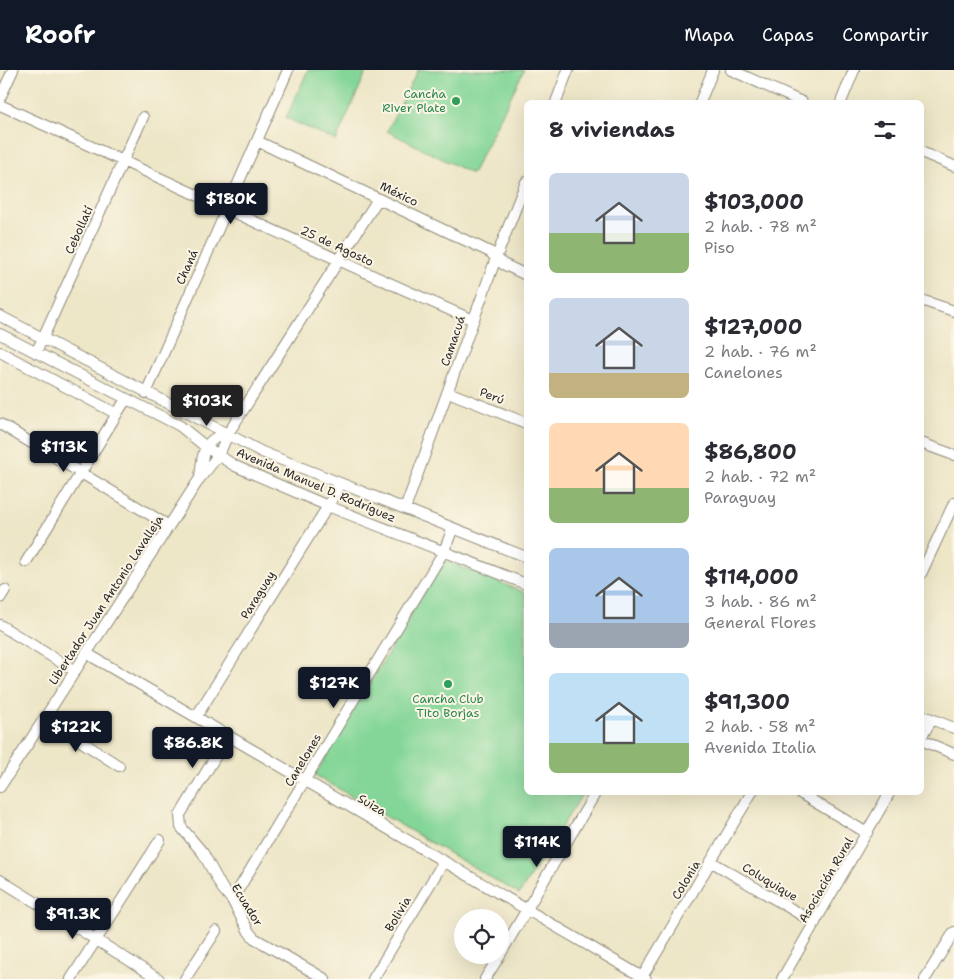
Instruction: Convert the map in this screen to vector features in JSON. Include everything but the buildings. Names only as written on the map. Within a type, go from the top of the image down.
[{"type":"street","points":[[0,98],[13,70]]},
{"type":"street","name":"Chaná","points":[[146,393],[288,70]]},
{"type":"street","points":[[557,100],[568,70]]},
{"type":"street","points":[[701,100],[713,70]]},
{"type":"street","points":[[731,70],[798,100]]},
{"type":"street","points":[[842,100],[854,70]]},
{"type":"street","name":"25 de Agosto","points":[[0,105],[226,208],[338,262],[473,320]]},
{"type":"street","name":"Cebollatí","points":[[36,352],[143,117]]},
{"type":"street","name":"México","points":[[257,141],[490,252],[503,264],[524,274]]},
{"type":"street","points":[[924,153],[954,166]]},
{"type":"street","name":"Camacuá","points":[[405,509],[473,320],[524,187]]},
{"type":"street","name":"Libertador Juan Antonio Lavalleja","points":[[200,478],[206,447],[213,438],[226,434],[233,426],[378,198]]},
{"type":"street","points":[[924,301],[954,311]]},
{"type":"street","name":"Avenida Manuel D. Rodríguez","points":[[0,316],[262,452],[524,556]]},
{"type":"street","name":"Avenida Manuel D. Rodríguez","points":[[0,334],[180,426],[206,447],[235,466],[328,506],[524,583]]},
{"type":"street","points":[[0,352],[118,414]]},
{"type":"street","name":"Perú","points":[[448,392],[524,422]]},
{"type":"street","points":[[26,562],[126,399]]},
{"type":"street","points":[[0,424],[168,526]]},
{"type":"street","name":"Libertador Juan Antonio Lavalleja","points":[[0,787],[168,526],[218,455],[225,441],[226,434]]},
{"type":"street","points":[[924,444],[954,455]]},
{"type":"street","name":"Paraguay","points":[[196,717],[340,484]]},
{"type":"street","points":[[924,568],[954,503]]},
{"type":"street","name":"Canelones","points":[[232,900],[444,551],[453,528]]},
{"type":"street","points":[[0,625],[75,671]]},
{"type":"street","name":"Suiza","points":[[86,654],[306,780],[643,978]]},
{"type":"street","points":[[924,716],[954,728]]},
{"type":"street","points":[[46,718],[119,766]]},
{"type":"street","points":[[924,734],[932,719]]},
{"type":"street","name":"Ecuador","points":[[228,736],[180,816],[182,826],[203,853],[222,888],[232,900],[254,938],[325,979]]},
{"type":"street","points":[[924,740],[954,754]]},
{"type":"street","points":[[509,940],[594,795]]},
{"type":"street","name":"Colonia","points":[[643,978],[750,795]]},
{"type":"street","points":[[803,795],[867,833]]},
{"type":"street","name":"Asociación Rural","points":[[782,979],[888,795]]},
{"type":"street","points":[[71,979],[160,840]]},
{"type":"street","name":"Bolivia","points":[[373,979],[444,861]]},
{"type":"street","name":"Coluquique","points":[[712,862],[815,923]]},
{"type":"street","points":[[0,880],[159,979]]},
{"type":"street","points":[[185,979],[216,931]]},
{"type":"street","points":[[925,979],[954,932]]},
{"type":"street","points":[[486,979],[495,964]]},
{"type":"green space","points":[[308,70],[367,70],[336,141],[286,118]]},
{"type":"green space","name":"Cancha River Plate","points":[[418,70],[524,70],[472,174],[387,131]]},
{"type":"green space","name":"Cancha Club Tito Borjas","points":[[444,560],[524,592],[524,795],[582,795],[519,894],[315,775]]},
{"type":"place","name":"Cancha River Plate","points":[[456,101]]},
{"type":"place","name":"Cancha Club Tito Borjas","points":[[448,684]]}]
